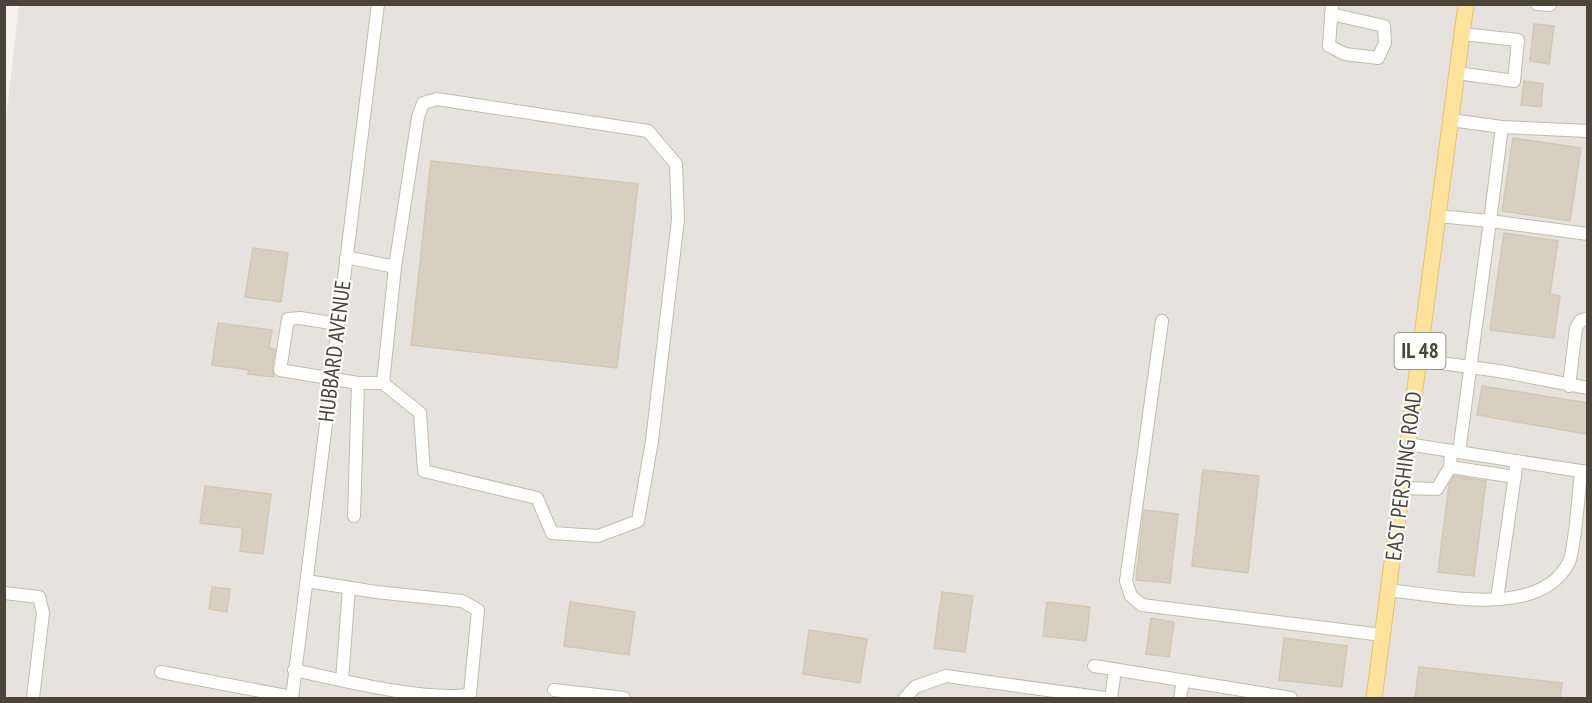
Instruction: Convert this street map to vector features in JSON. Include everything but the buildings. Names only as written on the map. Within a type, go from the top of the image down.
[{"type":"main road","name":"EAST PERSHING ROAD","points":[[1374,699],[1466,4]]},
{"type":"street","name":"HUBBARD AVENUE","points":[[292,698],[378,4]]},
{"type":"street","points":[[1537,4],[1550,5]]},
{"type":"street","points":[[1331,9],[1384,26],[1385,43],[1378,58],[1345,54],[1329,46],[1331,9]]},
{"type":"street","points":[[1457,73],[1514,81],[1518,40],[1462,34]]},
{"type":"street","points":[[337,324],[300,318],[288,319],[280,370],[358,383],[383,383],[420,413],[424,471],[537,498],[552,533],[598,536],[639,521],[652,441],[678,219],[676,164],[648,131],[437,99],[423,103],[418,117],[395,267],[383,383]]},
{"type":"street","points":[[1450,120],[1502,127],[1587,131]]},
{"type":"street","points":[[1402,488],[1437,489],[1450,467],[1455,452],[1471,368],[1502,127]]},
{"type":"street","points":[[1438,216],[1587,234]]},
{"type":"street","points":[[346,257],[395,267]]},
{"type":"street","points":[[1569,386],[1576,328],[1581,320],[1587,319]]},
{"type":"street","points":[[1161,321],[1126,581],[1131,596],[1142,605],[1382,636]]},
{"type":"street","points":[[1419,360],[1587,388]]},
{"type":"street","points":[[354,516],[358,383]]},
{"type":"street","points":[[1388,590],[1497,599],[1515,599],[1534,593],[1560,576],[1570,561],[1584,472],[1407,444]]},
{"type":"street","points":[[1497,599],[1517,461]]},
{"type":"street","points":[[1450,467],[1515,477]]},
{"type":"street","points":[[294,670],[446,698],[470,694],[478,610],[462,601],[307,581]]},
{"type":"street","points":[[342,680],[349,588]]},
{"type":"street","points":[[4,593],[39,597],[43,613],[33,699]]},
{"type":"street","points":[[1094,666],[1291,699]]},
{"type":"street","points":[[1111,699],[1115,670]]},
{"type":"street","points":[[161,672],[292,698]]},
{"type":"street","points":[[905,699],[915,687],[946,676],[1105,699]]},
{"type":"street","points":[[1180,699],[1183,681]]},
{"type":"street","points":[[554,690],[624,699]]},
{"type":"shaded area","points":[[19,5],[1587,5],[1587,698],[5,698],[4,137]]}]
